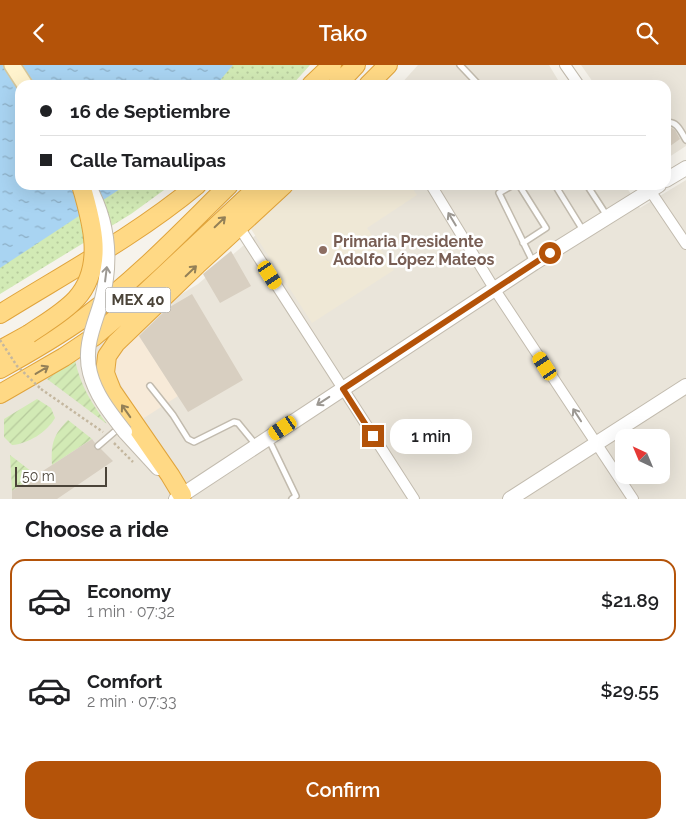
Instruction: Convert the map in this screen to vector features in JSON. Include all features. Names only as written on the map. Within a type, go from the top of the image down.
[{"type":"highway","points":[[316,80],[332,65]]},
{"type":"highway","points":[[342,80],[356,65]]},
{"type":"highway","points":[[374,80],[388,65]]},
{"type":"highway","points":[[0,351],[65,309],[84,288],[94,260],[94,243],[82,190]]},
{"type":"highway","points":[[0,314],[75,269],[151,219],[190,190]]},
{"type":"highway","points":[[0,369],[28,354],[86,316],[119,289],[224,190]]},
{"type":"highway","name":"MEX 40","points":[[0,394],[64,357],[95,336],[135,302],[255,190]]},
{"type":"highway","points":[[180,498],[170,475],[112,391],[105,373],[106,356],[116,343],[279,190]]},
{"type":"main road","points":[[12,65],[22,80]]},
{"type":"street","points":[[565,65],[576,80]]},
{"type":"street","points":[[671,177],[686,168]]},
{"type":"street","points":[[90,190],[102,215],[108,250],[105,285],[89,340],[90,373],[96,390],[105,406],[180,498],[262,441],[648,190]]},
{"type":"street","points":[[434,190],[495,290],[633,499]]},
{"type":"street","points":[[654,190],[686,244]]},
{"type":"street","points":[[239,227],[414,499]]},
{"type":"street","points":[[510,499],[686,386]]},
{"type":"lane","points":[[460,65],[474,80]]},
{"type":"lane","points":[[671,122],[675,123],[686,140]]},
{"type":"lane","points":[[504,190],[499,193],[534,263]]},
{"type":"lane","points":[[522,190],[546,228],[523,243]]},
{"type":"lane","points":[[558,190],[584,232]]},
{"type":"lane","points":[[590,190],[608,217]]},
{"type":"lane","points":[[150,386],[173,415],[188,439],[194,442],[234,422],[262,441],[296,496],[292,499]]},
{"type":"lane","points":[[98,446],[123,429]]},
{"type":"path","points":[[0,339],[17,366],[41,389],[101,430]]},
{"type":"shaded area","points":[[418,65],[549,65],[558,80],[404,80]]},
{"type":"shaded area","points":[[581,65],[686,65],[686,146],[671,156],[671,80],[592,80]]},
{"type":"shaded area","points":[[686,180],[686,499],[0,499],[0,404],[198,284],[309,190],[628,190],[640,208]]},
{"type":"shaded area","name":"Primaria Presidente Adolfo López Mateos","points":[[287,190],[414,190],[417,195],[367,228],[394,270],[312,323],[251,229],[253,221]]},
{"type":"shaded area","points":[[134,328],[178,396],[141,420],[110,365]]},
{"type":"green space","points":[[0,65],[310,65],[296,80],[15,80],[15,190],[164,190],[131,214],[0,294]]},
{"type":"green space","points":[[75,360],[87,394],[107,424],[47,379]]},
{"type":"green space","points":[[37,399],[51,408],[55,418],[47,428],[36,436],[12,445],[4,437],[4,419]]},
{"type":"green space","points":[[68,420],[92,439],[52,465],[54,440],[59,430]]},
{"type":"green space","points":[[10,455],[36,475],[12,491]]},
{"type":"water","points":[[0,65],[233,65],[220,80],[15,80],[15,190],[118,190],[0,268]]},
{"type":"building","points":[[671,128],[675,130],[680,139],[671,145]]},
{"type":"building","points":[[231,251],[251,286],[220,303],[203,274]]},
{"type":"building","points":[[192,294],[243,380],[188,412],[139,336],[168,308]]},
{"type":"building","points":[[92,439],[95,443],[95,449],[101,449],[113,461],[57,499],[12,499],[12,491]]},
{"type":"place","name":"Primaria Presidente Adolfo López Mateos","points":[[323,250]]},
{"type":"route","points":[[373,436],[343,389],[550,253]]}]
